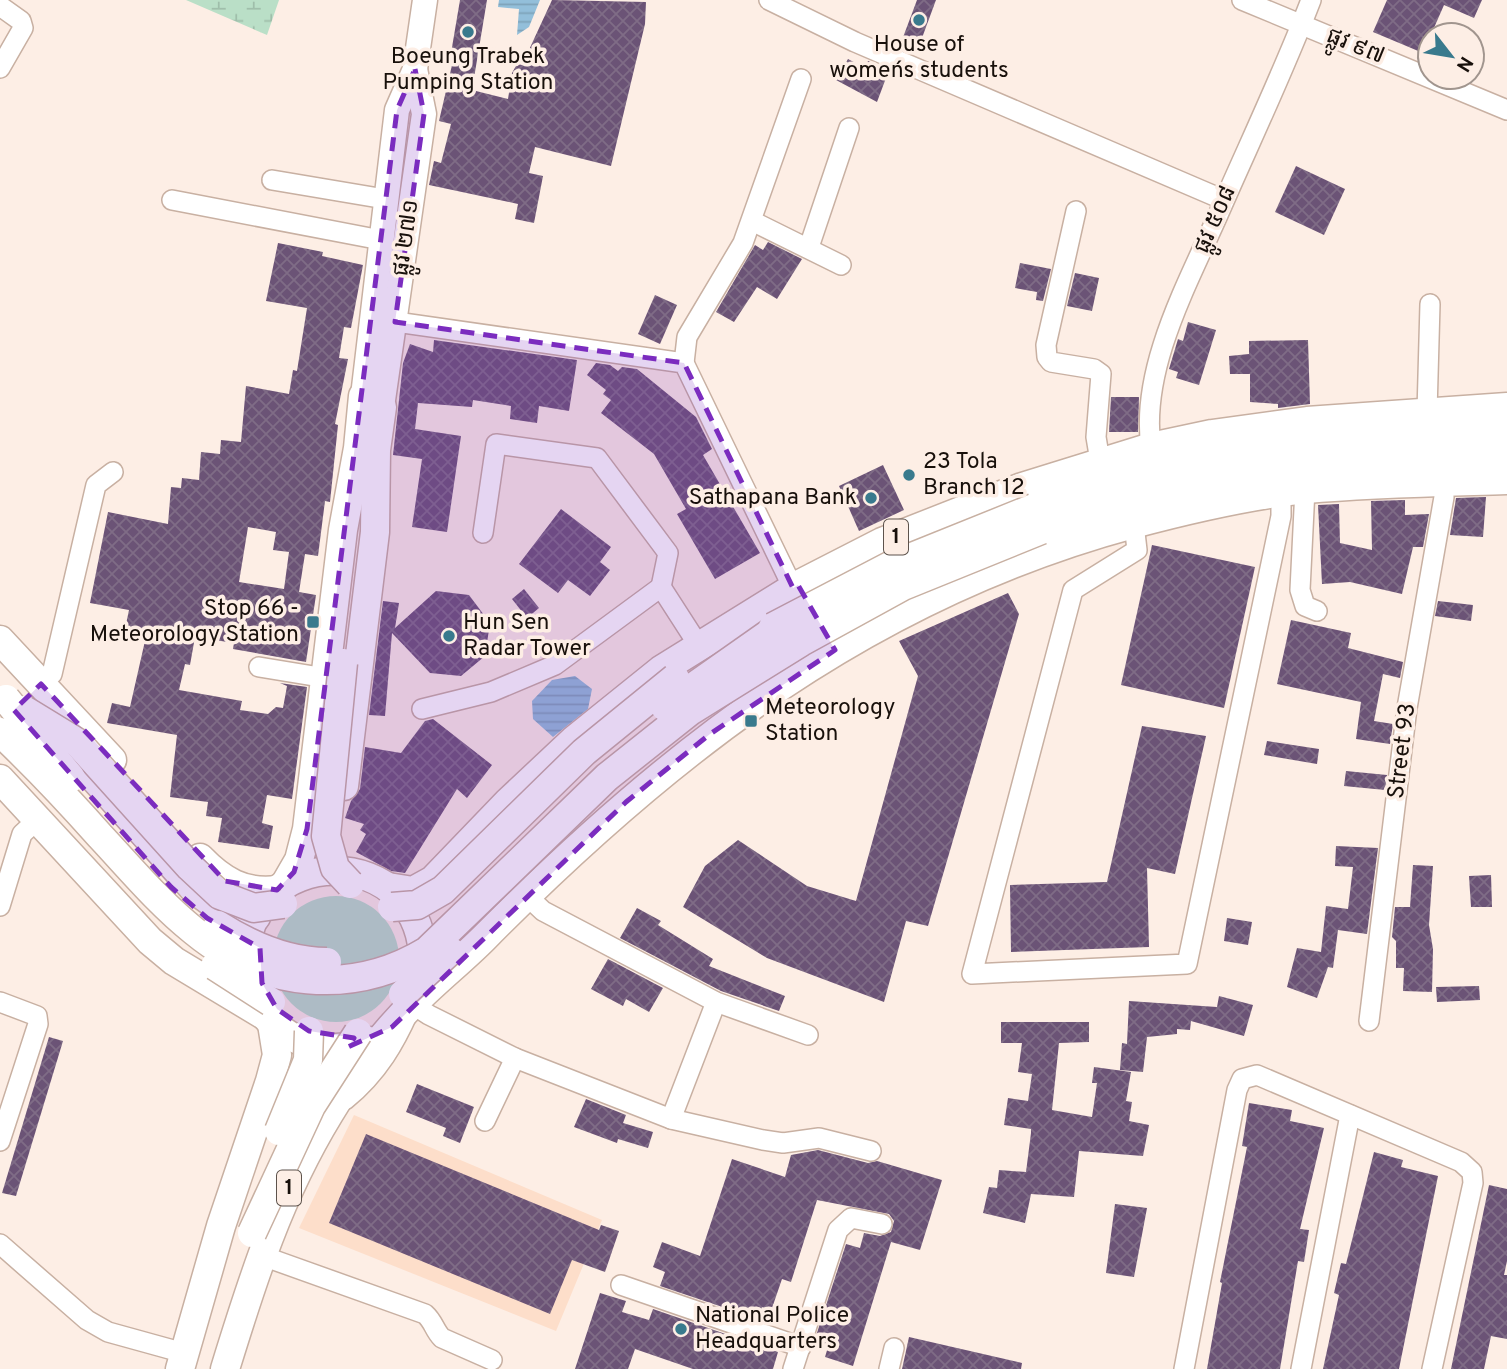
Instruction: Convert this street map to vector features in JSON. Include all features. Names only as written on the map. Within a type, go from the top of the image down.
[{"type":"highway","points":[[356,879],[338,834],[375,532],[373,402]]},
{"type":"highway","points":[[373,402],[335,670],[326,836],[335,868],[356,879],[370,891],[417,905],[443,890],[575,760],[678,676],[706,657],[796,630],[903,586],[1038,519],[1151,472],[1302,444],[1507,432]]},
{"type":"highway","name":"1","points":[[390,897],[414,891],[433,880],[508,802],[574,740],[661,670],[796,586],[882,542],[1022,487],[1151,447],[1212,434],[1307,421],[1507,407]]},
{"type":"highway","points":[[1038,519],[1293,470],[1507,456]]},
{"type":"highway","points":[[187,1364],[221,1226],[277,1055],[262,983],[260,952],[267,926],[299,860],[307,829],[359,533],[376,466]]},
{"type":"highway","name":"1","points":[[225,1369],[250,1239],[281,1204],[330,1112],[392,1027],[408,999],[626,802],[742,712],[835,650],[923,602],[1047,551],[1134,524],[1293,491],[1507,480]]},
{"type":"highway","points":[[796,586],[835,650]]},
{"type":"highway","points":[[0,666],[15,699],[58,763],[171,887],[207,918],[237,938],[267,951],[296,959],[339,962],[389,951],[416,935],[595,763],[678,696],[796,630]]},
{"type":"highway","points":[[0,732],[43,774],[160,901],[196,933],[261,970],[316,982],[340,981],[394,969],[426,951],[607,777],[796,630]]},
{"type":"highway","points":[[0,779],[136,928],[174,961],[270,1014],[309,1031],[334,1036],[358,1032],[380,1021],[408,999],[618,789],[733,702],[796,630]]},
{"type":"highway","points":[[0,639],[15,699],[180,877],[222,913],[233,918],[256,917]]},
{"type":"highway","points":[[699,646],[742,712]]},
{"type":"highway","points":[[15,699],[78,743],[190,867],[220,895],[254,908],[281,893],[356,879]]},
{"type":"highway","points":[[15,699],[225,881],[242,888],[281,893]]},
{"type":"highway","points":[[0,740],[31,788],[147,914],[301,1042],[328,1048],[362,1043],[392,1027]]},
{"type":"highway","points":[[270,1014],[250,990],[246,972],[248,936],[256,917],[281,893]]},
{"type":"highway","points":[[390,897],[405,927],[411,951],[408,999]]},
{"type":"highway","points":[[211,1369],[304,1072],[310,1049],[309,1031]]},
{"type":"highway","points":[[187,1364],[250,1239],[311,1106],[358,1032]]},
{"type":"main road","name":"ផ្លូវ ២៧១","points":[[384,320],[381,240],[385,199],[397,110],[415,69],[425,0]]},
{"type":"main road","name":"ផ្លូវ ២៧១","points":[[373,402],[384,320],[424,114],[415,69]]},
{"type":"street","points":[[769,0],[855,42],[1224,200]]},
{"type":"street","name":"ផ្លូវ ៩៧","points":[[1242,0],[1507,110]]},
{"type":"street","name":"ផ្លូវ ៥០៨","points":[[1151,447],[1147,419],[1161,357],[1224,200],[1311,0]]},
{"type":"street","points":[[0,6],[21,21],[23,28],[0,68]]},
{"type":"street","points":[[796,586],[684,362],[687,337],[743,243],[801,79]]},
{"type":"street","points":[[809,247],[849,128]]},
{"type":"street","points":[[272,180],[385,199]]},
{"type":"street","points":[[172,200],[381,240]]},
{"type":"street","points":[[1076,211],[1051,319],[1047,357],[1051,362],[1094,369],[1101,374],[1096,437],[1100,461]]},
{"type":"street","points":[[752,221],[841,265]]},
{"type":"street","points":[[1427,412],[1430,304]]},
{"type":"street","points":[[384,320],[684,362]]},
{"type":"street","points":[[422,709],[491,692],[555,665],[660,587],[668,553],[597,458],[496,444],[482,533]]},
{"type":"street","points":[[15,699],[52,674],[96,485],[113,472]]},
{"type":"street","name":"Street 93","points":[[1369,1021],[1408,708],[1444,497],[1443,482]]},
{"type":"street","points":[[1134,524],[1137,550],[1073,590],[972,974],[1188,964],[1281,516],[1293,491]]},
{"type":"street","points":[[1293,491],[1300,590],[1305,606],[1317,611]]},
{"type":"street","points":[[660,587],[699,646]]},
{"type":"street","points":[[259,667],[335,670]]},
{"type":"street","points":[[0,906],[7,858],[22,834],[36,821]]},
{"type":"street","points":[[526,895],[543,911],[716,1002],[808,1035]]},
{"type":"street","points":[[330,1112],[366,1082],[395,1043],[408,999],[429,1015],[515,1058],[671,1119],[763,1140],[783,1143],[819,1138],[871,1151]]},
{"type":"street","points":[[0,1002],[32,1012],[37,1016],[38,1024],[0,1141]]},
{"type":"street","points":[[671,1119],[716,1002]]},
{"type":"street","points":[[485,1121],[515,1058]]},
{"type":"street","points":[[1184,1369],[1242,1079],[1257,1075],[1461,1162],[1472,1172],[1473,1183],[1432,1369]]},
{"type":"street","points":[[1301,1369],[1350,1115]]},
{"type":"street","points":[[793,1369],[838,1230],[851,1218],[882,1224]]},
{"type":"street","points":[[250,1239],[425,1314],[434,1322],[436,1332],[442,1338],[492,1360]]},
{"type":"street","points":[[0,1244],[87,1320],[107,1332],[187,1364]]},
{"type":"street","points":[[621,1285],[801,1347]]},
{"type":"street","points":[[889,1369],[894,1348]]},
{"type":"highlighted area","points":[[415,69],[424,114],[395,322],[684,363],[793,588],[798,585],[835,650],[710,734],[626,802],[392,1027],[348,1047],[354,1038],[309,1031],[277,1009],[262,983],[260,948],[207,918],[171,887],[14,710],[41,684],[225,881],[277,890],[294,872],[307,829],[397,110]]},
{"type":"shaded area","points":[[354,1115],[602,1220],[556,1331],[299,1228]]},
{"type":"green space","points":[[186,0],[279,0],[267,35]]},
{"type":"green space","points":[[336,896],[360,901],[381,914],[394,935],[399,959],[394,983],[381,1004],[360,1017],[336,1022],[312,1017],[291,1004],[278,983],[273,959],[278,935],[291,914],[312,901]]},
{"type":"water","points":[[499,0],[540,0],[529,27],[517,35],[519,9],[498,7]]},
{"type":"water","points":[[575,676],[592,689],[588,709],[553,737],[533,719],[532,701],[552,680]]},
{"type":"building","points":[[460,0],[487,0],[472,90],[508,99],[512,73],[517,64],[522,65],[552,0],[646,2],[645,24],[611,166],[535,147],[529,173],[543,176],[534,223],[515,219],[518,204],[429,185],[434,161],[441,163],[451,124],[439,121],[452,65],[449,65]]},
{"type":"building","name":"House of women´s students","points":[[917,0],[936,0],[919,46],[902,40]]},
{"type":"building","points":[[1387,0],[1482,0],[1474,18],[1444,5],[1437,21],[1416,21],[1416,50],[1373,32]]},
{"type":"building","points":[[848,59],[865,68],[868,61],[889,70],[877,102],[836,80]]},
{"type":"building","points":[[1296,166],[1345,189],[1324,235],[1275,212]]},
{"type":"building","points":[[768,242],[802,259],[777,299],[757,287],[734,322],[716,312],[755,245],[763,250]]},
{"type":"building","points":[[278,243],[323,252],[322,256],[363,265],[351,328],[344,327],[339,358],[348,359],[335,424],[338,425],[330,502],[325,501],[318,556],[305,554],[299,592],[316,595],[306,662],[233,649],[234,643],[195,637],[190,665],[185,664],[179,690],[242,701],[240,710],[268,714],[276,707],[283,708],[287,686],[280,683],[307,687],[292,799],[267,795],[262,823],[273,826],[269,849],[218,842],[222,818],[206,816],[208,802],[170,797],[177,735],[107,723],[112,703],[130,707],[147,632],[125,629],[129,610],[90,603],[108,512],[168,524],[171,487],[181,488],[182,478],[199,480],[201,452],[220,454],[221,440],[241,442],[246,386],[289,394],[293,370],[297,371],[307,308],[266,301]],"holes":[[[248,527],[276,532],[273,550],[289,552],[284,589],[239,582]]]},
{"type":"building","points":[[1020,263],[1051,269],[1043,301],[1036,300],[1037,292],[1015,288]]},
{"type":"building","points":[[1075,273],[1099,278],[1092,311],[1067,306]]},
{"type":"building","points":[[655,295],[677,305],[660,344],[638,334]]},
{"type":"building","points":[[1188,322],[1216,330],[1199,385],[1176,378],[1178,372],[1169,369],[1178,339],[1183,341]]},
{"type":"building","points":[[434,340],[577,360],[569,411],[539,406],[537,423],[510,419],[511,406],[473,400],[472,407],[418,403],[415,429],[461,436],[447,532],[412,527],[422,459],[393,455],[403,363],[410,344],[433,352]]},
{"type":"building","points":[[1308,340],[1310,404],[1278,408],[1278,404],[1250,402],[1250,374],[1230,374],[1229,356],[1249,354],[1249,341]]},
{"type":"building","points":[[596,363],[610,365],[618,371],[622,367],[637,369],[696,417],[712,449],[703,455],[760,553],[715,579],[677,514],[686,509],[654,454],[601,413],[611,400],[603,394],[606,390],[587,375]]},
{"type":"building","points":[[1111,397],[1139,397],[1138,432],[1109,432]]},
{"type":"building","name":"Sathapana Bank","points":[[883,465],[904,510],[859,531],[839,486]]},
{"type":"building","points":[[1486,497],[1483,537],[1450,535],[1456,498]]},
{"type":"building","points":[[1405,500],[1405,515],[1429,514],[1423,547],[1413,547],[1402,594],[1350,582],[1322,584],[1318,505],[1339,504],[1340,543],[1372,550],[1371,501]]},
{"type":"building","points":[[561,509],[611,547],[600,562],[610,570],[590,596],[568,580],[558,593],[519,564]]},
{"type":"building","points":[[1152,545],[1255,567],[1224,708],[1121,685]]},
{"type":"building","points":[[524,589],[539,608],[527,618],[512,599]]},
{"type":"building","name":"Hun Sen Radar Tower","points":[[436,591],[469,595],[490,623],[485,656],[461,676],[430,673],[392,633],[385,716],[369,715],[383,601],[399,603],[395,628]]},
{"type":"building","points":[[1008,593],[1019,614],[928,926],[906,921],[884,1002],[767,958],[683,907],[705,866],[738,840],[807,886],[856,901],[918,676],[899,641]]},
{"type":"building","points":[[1438,601],[1473,605],[1471,621],[1435,616]]},
{"type":"building","points":[[1291,620],[1351,633],[1348,648],[1403,662],[1400,678],[1383,674],[1374,721],[1393,724],[1390,744],[1356,739],[1361,702],[1277,684]]},
{"type":"building","points":[[433,719],[492,765],[467,798],[457,789],[405,873],[391,871],[356,852],[366,834],[360,830],[364,824],[345,818],[351,801],[360,789],[365,747],[401,753],[425,721]]},
{"type":"building","points":[[1142,726],[1206,736],[1175,874],[1147,868],[1149,947],[1011,952],[1010,885],[1107,882]]},
{"type":"building","points":[[1267,741],[1319,749],[1317,764],[1264,755]]},
{"type":"building","points":[[1346,771],[1387,775],[1385,790],[1344,786]]},
{"type":"building","points":[[1336,846],[1378,848],[1367,934],[1338,930],[1333,968],[1328,967],[1317,998],[1287,987],[1297,948],[1321,952],[1326,906],[1348,909],[1353,867],[1335,866]]},
{"type":"building","points":[[1413,865],[1433,866],[1429,925],[1433,949],[1432,992],[1403,991],[1404,968],[1396,968],[1396,941],[1392,937],[1395,907],[1410,907]]},
{"type":"building","points":[[1491,875],[1492,907],[1471,907],[1469,876]]},
{"type":"building","points":[[637,908],[661,921],[658,925],[713,959],[709,966],[785,996],[779,1011],[721,991],[620,938]]},
{"type":"building","points":[[1227,918],[1252,922],[1248,945],[1224,941]]},
{"type":"building","points":[[608,959],[663,988],[649,1012],[626,999],[623,1006],[591,989]]},
{"type":"building","points":[[1479,986],[1480,1000],[1437,1002],[1436,987]]},
{"type":"building","points":[[1219,996],[1253,1005],[1244,1036],[1191,1021],[1190,1030],[1177,1029],[1177,1034],[1147,1037],[1143,1072],[1120,1070],[1122,1043],[1127,1044],[1129,1001],[1217,1007]]},
{"type":"building","points":[[1001,1022],[1089,1022],[1089,1042],[1059,1043],[1052,1110],[1092,1117],[1097,1083],[1092,1083],[1094,1067],[1131,1072],[1126,1101],[1132,1102],[1129,1121],[1149,1125],[1143,1156],[1079,1151],[1074,1197],[1031,1194],[1025,1223],[983,1213],[989,1187],[997,1188],[999,1170],[1026,1172],[1031,1133],[1031,1129],[1004,1125],[1008,1098],[1028,1101],[1032,1074],[1018,1072],[1022,1043],[1001,1043]]},
{"type":"building","points":[[49,1037],[63,1041],[16,1196],[2,1193]]},
{"type":"building","points":[[417,1084],[474,1107],[460,1143],[443,1136],[446,1128],[406,1112]]},
{"type":"building","points":[[586,1099],[626,1115],[623,1123],[653,1132],[648,1148],[618,1139],[617,1143],[574,1127]]},
{"type":"building","points":[[1249,1103],[1292,1110],[1290,1121],[1324,1128],[1300,1229],[1309,1230],[1304,1262],[1298,1261],[1280,1369],[1207,1369],[1222,1283],[1220,1282],[1247,1147],[1242,1146]]},
{"type":"building","points":[[366,1134],[599,1230],[601,1225],[619,1231],[605,1272],[572,1260],[550,1314],[329,1223]]},
{"type":"building","points":[[818,1150],[868,1163],[877,1161],[942,1180],[920,1250],[891,1242],[853,1366],[825,1357],[828,1347],[814,1342],[846,1244],[860,1248],[864,1233],[880,1236],[891,1232],[894,1221],[889,1214],[817,1200],[791,1282],[782,1279],[771,1311],[762,1307],[758,1319],[660,1286],[665,1272],[653,1267],[662,1242],[700,1256],[732,1159],[785,1177],[791,1155]]},
{"type":"building","points":[[1374,1152],[1403,1160],[1401,1167],[1438,1176],[1399,1369],[1323,1369],[1339,1295],[1334,1293],[1341,1263],[1346,1264]]},
{"type":"building","points":[[1489,1185],[1507,1189],[1507,1261],[1504,1275],[1507,1275],[1507,1339],[1491,1336],[1484,1369],[1451,1369]]},
{"type":"building","points":[[1115,1204],[1147,1208],[1134,1277],[1106,1273]]},
{"type":"building","points":[[600,1293],[626,1301],[622,1312],[649,1320],[653,1309],[778,1352],[773,1369],[693,1369],[635,1349],[628,1369],[575,1369]]},
{"type":"building","points":[[909,1337],[1022,1363],[1021,1369],[902,1369]]},
{"type":"place","name":"House of women´s students","points":[[919,20]]},
{"type":"place","name":"Boeung Trabek Pumping Station","points":[[468,32]]},
{"type":"place","name":"23 Tola Branch 12","points":[[909,475]]},
{"type":"place","name":"Sathapana Bank","points":[[871,498]]},
{"type":"place","name":"Stop 66 - Meteorology Station","points":[[313,622]]},
{"type":"place","name":"Hun Sen Radar Tower","points":[[449,636]]},
{"type":"place","name":"Meteorology Station","points":[[751,721]]},
{"type":"place","name":"National Police Headquarters","points":[[681,1329]]}]
